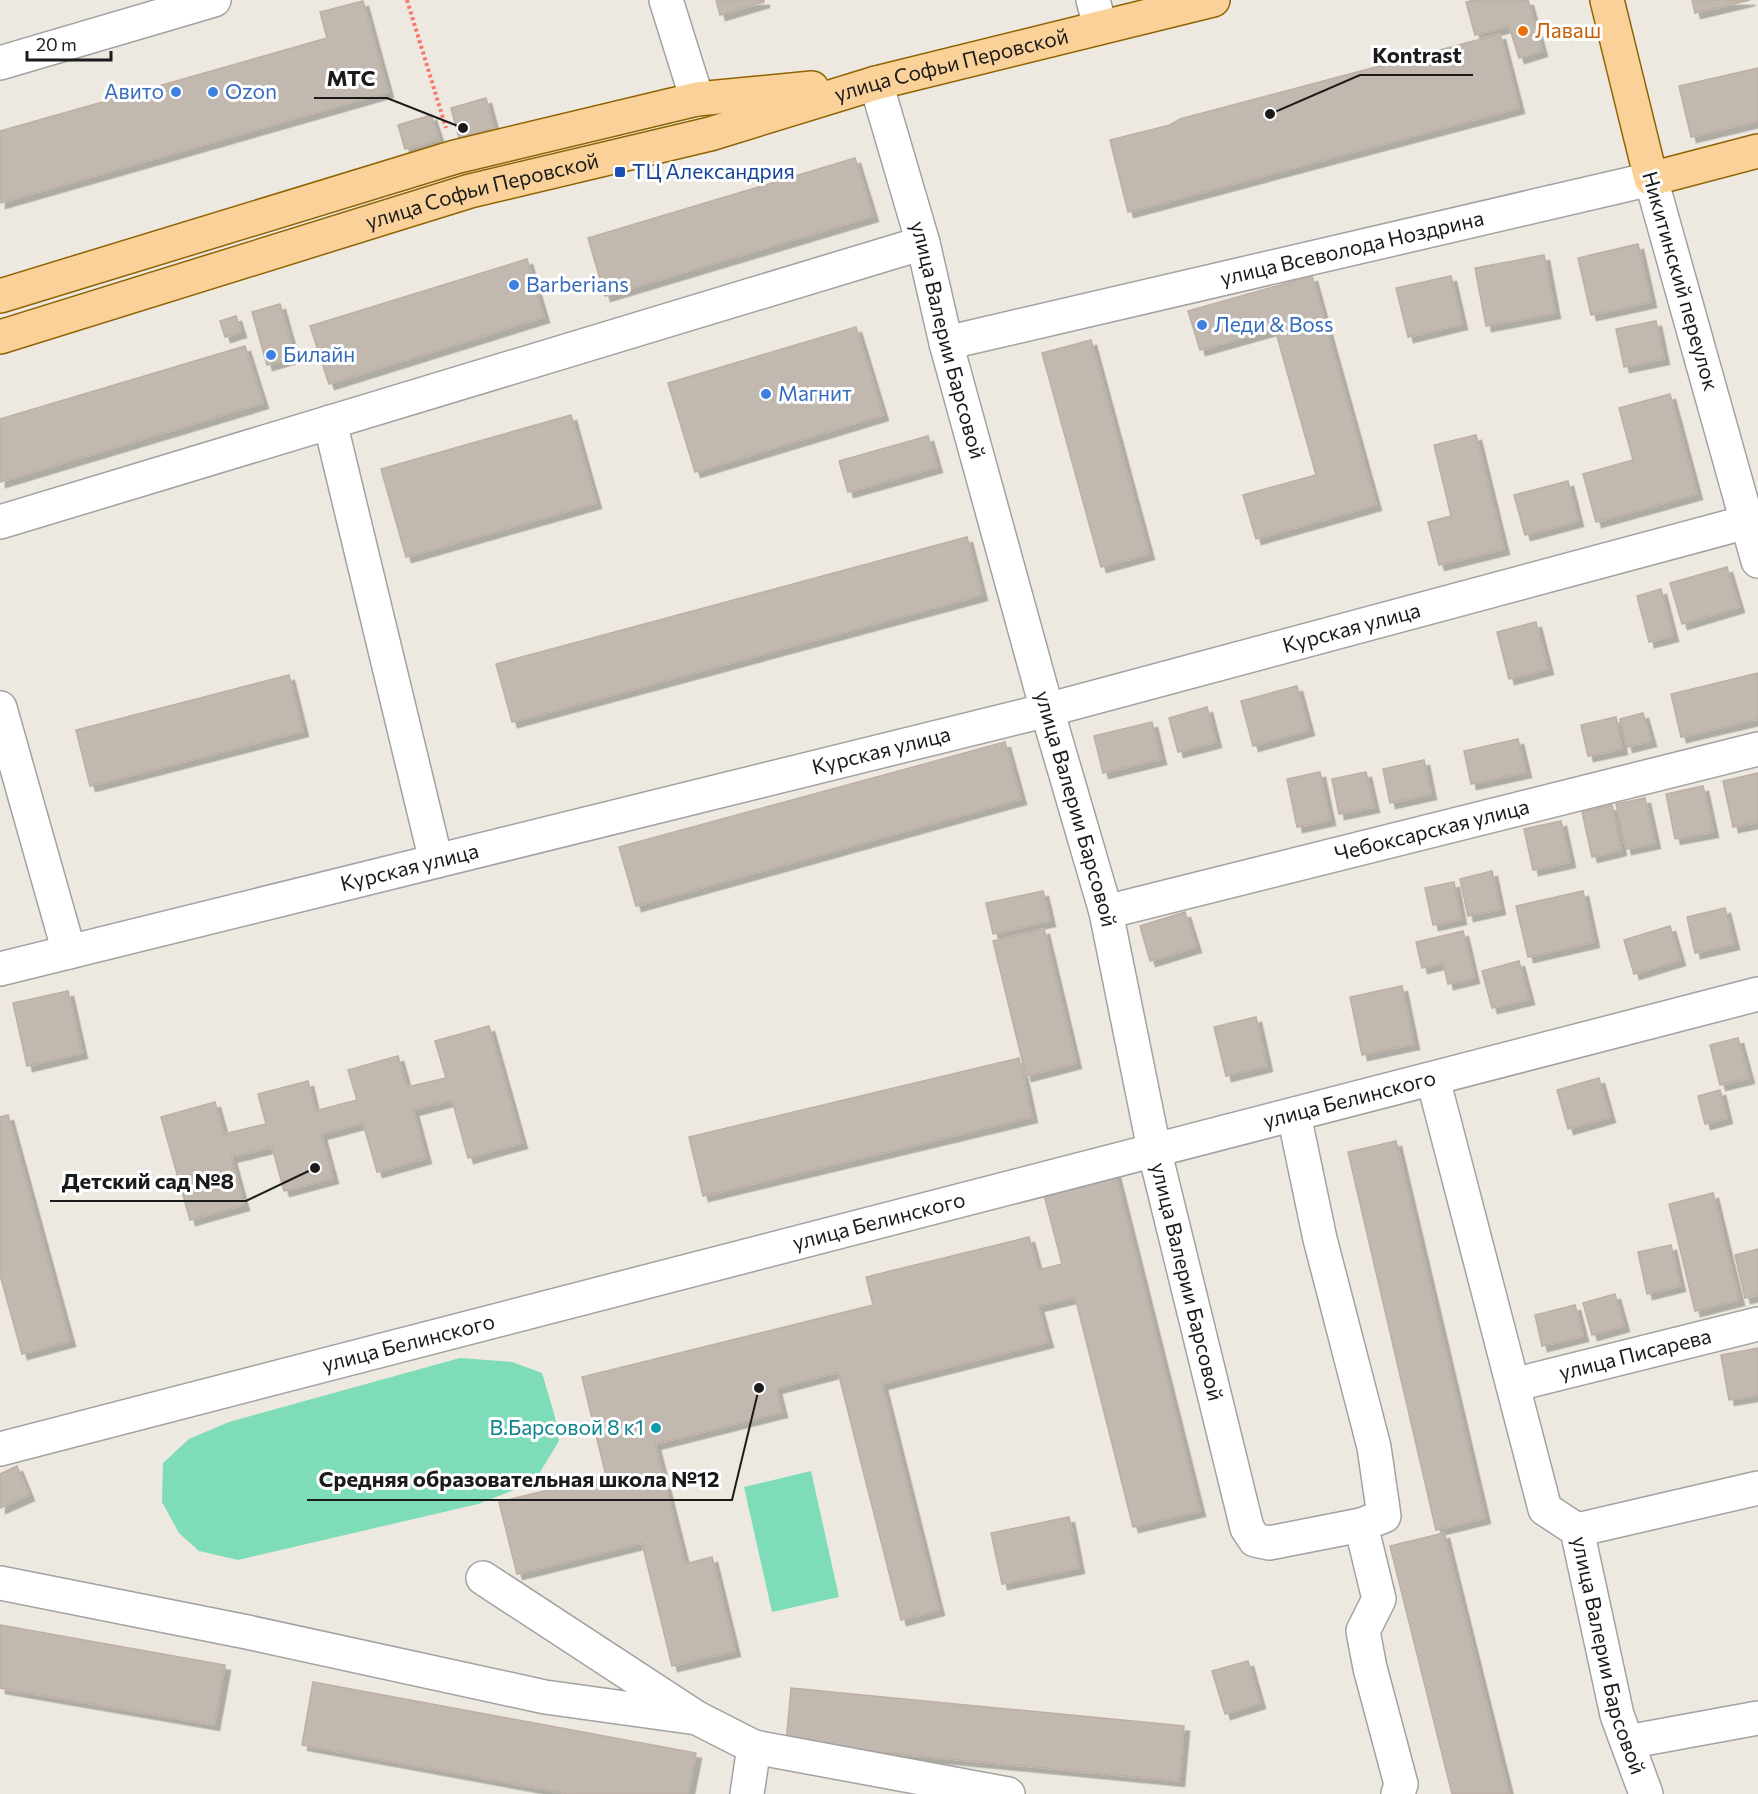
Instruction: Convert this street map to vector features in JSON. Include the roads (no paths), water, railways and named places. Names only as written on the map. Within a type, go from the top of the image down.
[{"type":"main road","name":"улица Софьи Перовской","points":[[0,337],[470,191],[710,134],[1095,14],[1214,0]]},
{"type":"main road","name":"Никитинский переулок","points":[[1607,0],[1651,179]]},
{"type":"main road","points":[[0,296],[455,157],[697,99],[876,82]]},
{"type":"main road","name":"улица Всеволода Ноздрина","points":[[1651,179],[1758,151]]},
{"type":"street","points":[[0,63],[214,0]]},
{"type":"street","points":[[666,0],[697,99]]},
{"type":"street","name":"улица Валерии Барсовой","points":[[876,82],[923,243],[946,343],[1047,710],[1106,912],[1154,1149],[1247,1528],[1255,1540],[1269,1543],[1361,1525]]},
{"type":"street","name":"улица Всеволода Ноздрина","points":[[946,343],[1651,179]]},
{"type":"street","name":"Никитинский переулок","points":[[1651,179],[1752,520],[1758,561]]},
{"type":"street","points":[[0,522],[923,243]]},
{"type":"street","points":[[330,422],[436,861]]},
{"type":"street","name":"Курская улица","points":[[0,969],[1047,710],[1752,520]]},
{"type":"street","points":[[0,708],[69,952]]},
{"type":"street","name":"Чебоксарская улица","points":[[1106,912],[1758,749]]},
{"type":"street","name":"улица Белинского","points":[[0,1449],[1758,994]]},
{"type":"street","name":"улица Валерии Барсовой","points":[[1433,1079],[1545,1509],[1576,1530],[1617,1715],[1647,1794]]},
{"type":"street","points":[[1294,1115],[1320,1239],[1374,1447],[1384,1516],[1361,1525],[1379,1599],[1363,1631],[1370,1668],[1401,1784],[1398,1794]]},
{"type":"street","name":"улица Писарева","points":[[1513,1385],[1758,1324]]},
{"type":"street","points":[[1576,1530],[1758,1488]]},
{"type":"street","points":[[483,1578],[697,1718],[754,1747],[1008,1794]]},
{"type":"street","points":[[0,1583],[258,1634],[545,1697],[697,1718]]},
{"type":"street","points":[[1627,1742],[1758,1718]]},
{"type":"street","points":[[747,1794],[754,1747]]},
{"type":"place","name":"Лаваш","points":[[1523,31]]},
{"type":"place","name":"Авито","points":[[176,92]]},
{"type":"place","name":"Ozon","points":[[213,92]]},
{"type":"place","name":"Kontrast","points":[[1270,114]]},
{"type":"place","name":"МТС","points":[[463,128]]},
{"type":"place","name":"ТЦ Александрия","points":[[620,172]]},
{"type":"place","name":"Barberians","points":[[514,285]]},
{"type":"place","name":"Леди & Boss","points":[[1202,325]]},
{"type":"place","name":"Билайн","points":[[271,355]]},
{"type":"place","name":"Магнит","points":[[766,394]]},
{"type":"place","name":"Детский сад №8","points":[[315,1168]]},
{"type":"place","name":"Средняя образовательная школа №12","points":[[759,1388]]},
{"type":"place","name":"В.Барсовой 8 к1","points":[[656,1428]]}]
